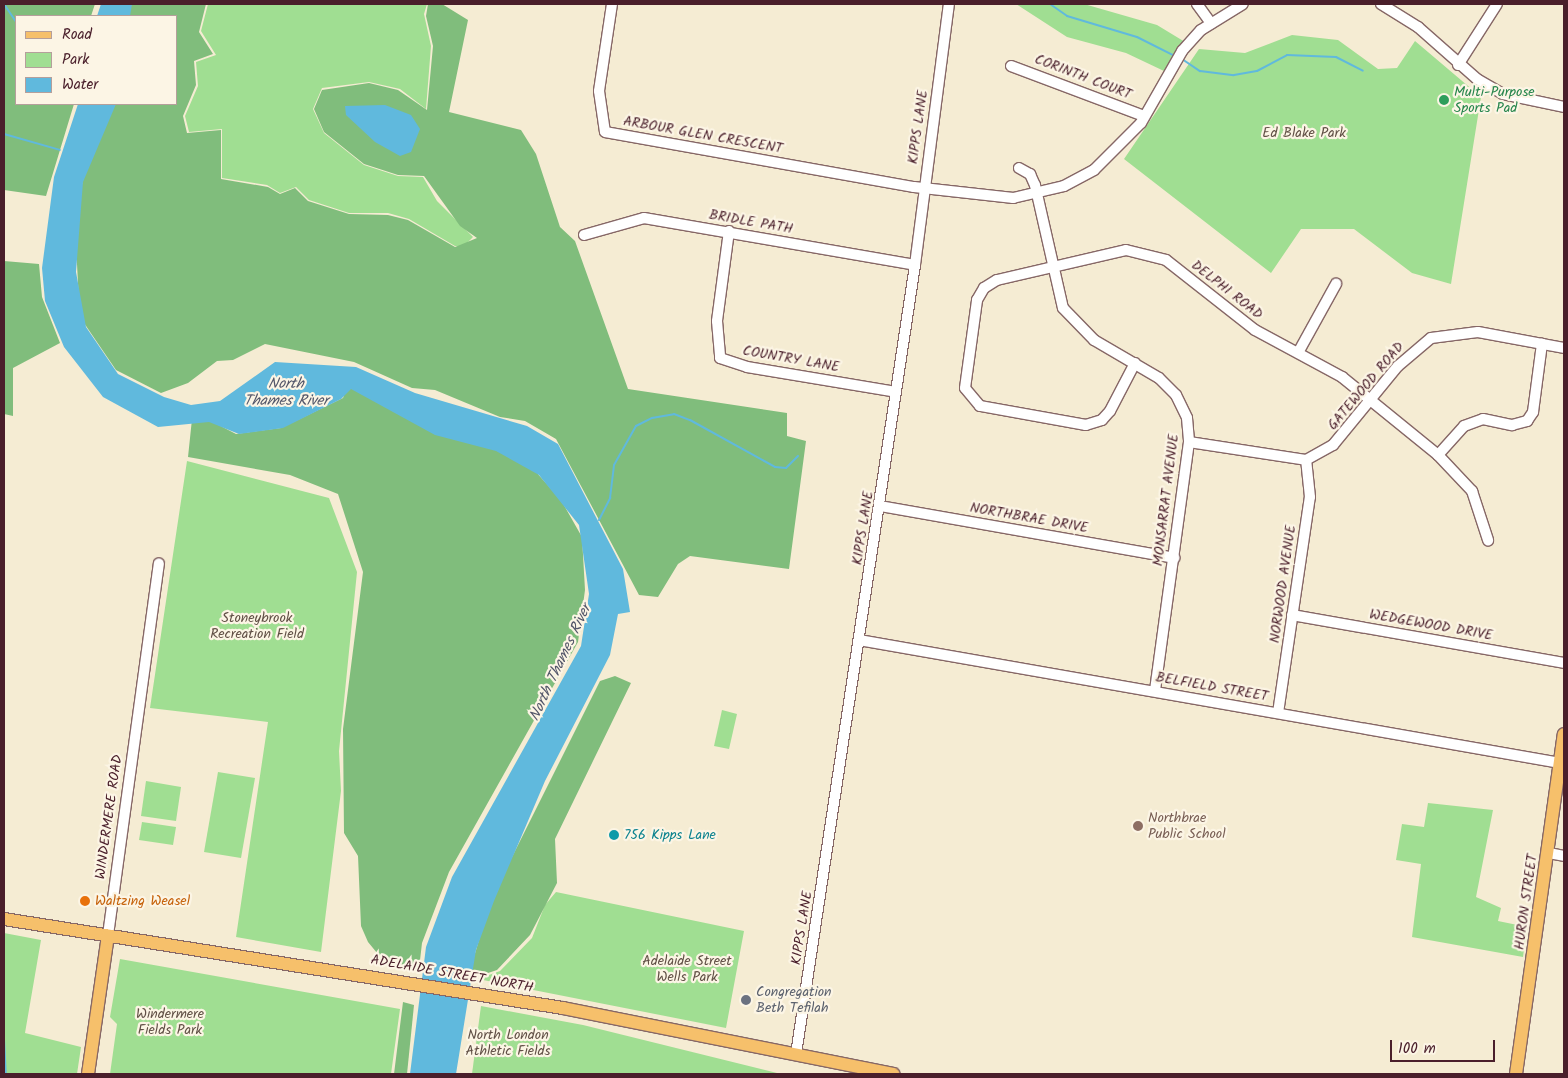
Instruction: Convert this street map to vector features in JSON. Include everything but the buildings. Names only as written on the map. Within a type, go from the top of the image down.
[{"type":"main road","name":"HURON STREET","points":[[1516,1074],[1549,853],[1564,734]]},
{"type":"main road","name":"ADELAIDE STREET NORTH","points":[[4,919],[504,999],[893,1074]]},
{"type":"main road","name":"WINDERMERE ROAD","points":[[88,1074],[108,935]]},
{"type":"street","name":"ARBOUR GLEN CRESCENT","points":[[612,4],[599,91],[605,132],[924,188]]},
{"type":"street","name":"KIPPS LANE","points":[[796,1054],[880,506],[915,265],[949,4]]},
{"type":"street","points":[[1197,4],[1211,23]]},
{"type":"street","points":[[924,188],[990,197],[1038,194],[1094,170],[1144,116],[1178,57],[1211,23],[1242,4]]},
{"type":"street","points":[[1384,4],[1418,27],[1458,66],[1503,94],[1564,107]]},
{"type":"street","points":[[1458,66],[1497,4]]},
{"type":"street","name":"CORINTH COURT","points":[[1012,66],[1144,116]]},
{"type":"street","name":"MONSARRAT AVENUE","points":[[1018,168],[1030,174],[1038,194],[1052,266],[1063,308],[1077,328],[1135,363],[1176,395],[1187,418],[1189,442],[1155,692]]},
{"type":"street","name":"BRIDLE PATH","points":[[584,235],[640,218],[729,231],[915,265]]},
{"type":"street","name":"COUNTRY LANE","points":[[729,231],[717,321],[720,358],[747,368],[896,392]]},
{"type":"street","name":"DELPHI ROAD","points":[[1135,363],[1110,411],[1102,420],[1086,424],[980,406],[972,400],[965,388],[977,300],[984,288],[1052,266],[1106,253],[1146,253],[1166,260],[1255,330],[1299,351],[1371,400],[1438,455],[1472,491],[1488,540]]},
{"type":"street","points":[[1299,351],[1336,284]]},
{"type":"street","name":"GATEWOOD ROAD","points":[[1306,460],[1333,445],[1398,366],[1430,338],[1478,332],[1564,348]]},
{"type":"street","points":[[1438,455],[1464,426],[1484,419],[1512,425],[1527,421],[1533,412],[1542,344]]},
{"type":"street","points":[[1189,442],[1306,460]]},
{"type":"street","name":"NORWOOD AVENUE","points":[[1278,713],[1310,498],[1306,460]]},
{"type":"street","name":"NORTHBRAE DRIVE","points":[[880,506],[1174,558]]},
{"type":"street","name":"WINDERMERE ROAD","points":[[108,935],[160,563]]},
{"type":"street","name":"WEDGEWOOD DRIVE","points":[[1292,615],[1564,663]]},
{"type":"street","name":"BELFIELD STREET","points":[[859,640],[1560,763]]},
{"type":"street","points":[[1549,853],[1564,856]]},
{"type":"green space","points":[[4,4],[95,4],[91,15],[15,15],[15,105],[74,105],[46,196],[4,190]]},
{"type":"green space","points":[[129,4],[206,4],[199,32],[213,54],[194,61],[196,85],[183,116],[187,133],[221,130],[221,179],[268,187],[280,194],[295,188],[308,201],[349,214],[388,215],[408,220],[455,247],[477,238],[460,226],[424,176],[398,175],[364,164],[324,132],[314,109],[322,90],[369,83],[398,90],[427,110],[433,46],[426,16],[428,4],[442,4],[468,20],[449,112],[521,130],[536,154],[560,227],[575,241],[628,389],[787,413],[787,436],[806,441],[789,569],[690,556],[678,564],[658,597],[639,595],[556,439],[525,421],[500,417],[435,390],[412,388],[354,362],[265,344],[233,360],[217,361],[188,383],[161,393],[116,370],[84,323],[79,303],[75,225],[83,179],[115,105],[178,105],[178,15],[128,15]]},
{"type":"green space","points":[[208,4],[427,4],[424,14],[431,46],[426,109],[400,89],[369,82],[322,88],[313,109],[324,133],[364,165],[398,176],[423,177],[437,201],[473,237],[464,246],[455,246],[409,219],[388,213],[349,213],[309,200],[296,187],[280,193],[267,185],[222,178],[222,129],[189,132],[185,116],[198,86],[196,62],[216,55],[201,31]]},
{"type":"green space","points":[[1016,4],[1084,4],[1157,25],[1185,42],[1164,71],[1126,53],[1067,37]]},
{"type":"green space","name":"Ed Blake Park","points":[[1292,35],[1338,40],[1378,69],[1397,68],[1415,41],[1481,97],[1451,284],[1412,273],[1354,229],[1301,229],[1271,273],[1124,159],[1199,49],[1245,53]]},
{"type":"green space","points":[[4,261],[39,264],[42,297],[60,343],[13,368],[13,416],[4,414]]},
{"type":"green space","points":[[348,385],[493,448],[536,472],[561,500],[582,537],[585,590],[578,642],[449,872],[422,943],[419,969],[382,959],[368,942],[361,926],[358,856],[344,833],[343,729],[363,572],[338,494],[290,475],[188,457],[192,419],[207,419],[236,434],[281,428],[343,398]]},
{"type":"green space","name":"Stoneybrook Recreation Field","points":[[187,461],[329,498],[357,572],[339,751],[341,791],[321,952],[236,937],[268,722],[150,708]]},
{"type":"green space","points":[[615,676],[631,683],[555,839],[557,883],[530,935],[497,970],[467,980],[492,897],[600,681]]},
{"type":"green space","points":[[722,710],[737,714],[729,749],[714,746]]},
{"type":"green space","points":[[218,772],[255,778],[241,858],[204,852]]},
{"type":"green space","points":[[146,781],[181,787],[176,821],[141,816]]},
{"type":"green space","points":[[1428,803],[1493,810],[1476,897],[1501,908],[1498,921],[1527,927],[1523,957],[1412,937],[1421,864],[1396,860],[1402,824],[1424,827]]},
{"type":"green space","points":[[142,822],[176,827],[173,845],[139,840]]},
{"type":"green space","name":"Adelaide Street Wells Park","points":[[556,892],[744,931],[726,1028],[478,979],[500,971],[532,938],[545,905]]},
{"type":"green space","points":[[4,933],[41,940],[25,1033],[81,1047],[77,1074],[4,1074]]},
{"type":"green space","name":"Windermere Fields Park","points":[[120,959],[400,1009],[391,1074],[110,1074],[117,1024],[110,1017]]},
{"type":"green space","points":[[403,1002],[414,1005],[407,1074],[394,1074]]},
{"type":"green space","name":"North London Athletic Fields","points":[[481,1006],[583,1025],[781,1074],[472,1074]]},
{"type":"water","points":[[101,4],[132,4],[130,15],[97,15]]},
{"type":"water","name":"North Thames River","points":[[78,105],[116,105],[83,182],[76,272],[86,327],[118,374],[164,397],[191,405],[220,401],[275,362],[356,367],[415,393],[527,426],[558,444],[623,569],[630,612],[618,614],[610,655],[545,781],[494,901],[476,950],[456,1074],[410,1074],[426,947],[452,877],[581,646],[589,594],[579,525],[539,475],[496,451],[435,435],[351,389],[341,399],[283,428],[239,434],[209,422],[158,427],[103,397],[64,347],[45,301],[42,268],[54,177]]},
{"type":"water","points":[[385,105],[411,115],[420,129],[411,152],[400,156],[375,142],[346,115],[345,106]]},
{"type":"waterway","points":[[4,4],[15,20]]},
{"type":"waterway","points":[[1050,4],[1067,16],[1137,37],[1175,56]]},
{"type":"waterway","points":[[1182,59],[1200,71],[1234,75],[1257,71],[1287,55],[1336,57],[1363,71]]},
{"type":"waterway","points":[[4,134],[60,150]]},
{"type":"waterway","points":[[599,520],[610,498],[614,465],[636,426],[652,418],[674,414],[690,420],[775,467],[786,468],[798,456]]},
{"type":"waterway","points":[[4,1039],[6,1074]]},
{"type":"place","name":"Multi-Purpose Sports Pad","points":[[1444,100]]},
{"type":"place","name":"Northbrae Public School","points":[[1138,826]]},
{"type":"place","name":"756 Kipps Lane","points":[[614,835]]},
{"type":"place","name":"Waltzing Weasel","points":[[85,901]]},
{"type":"place","name":"Congregation Beth Tefilah","points":[[746,1000]]}]
